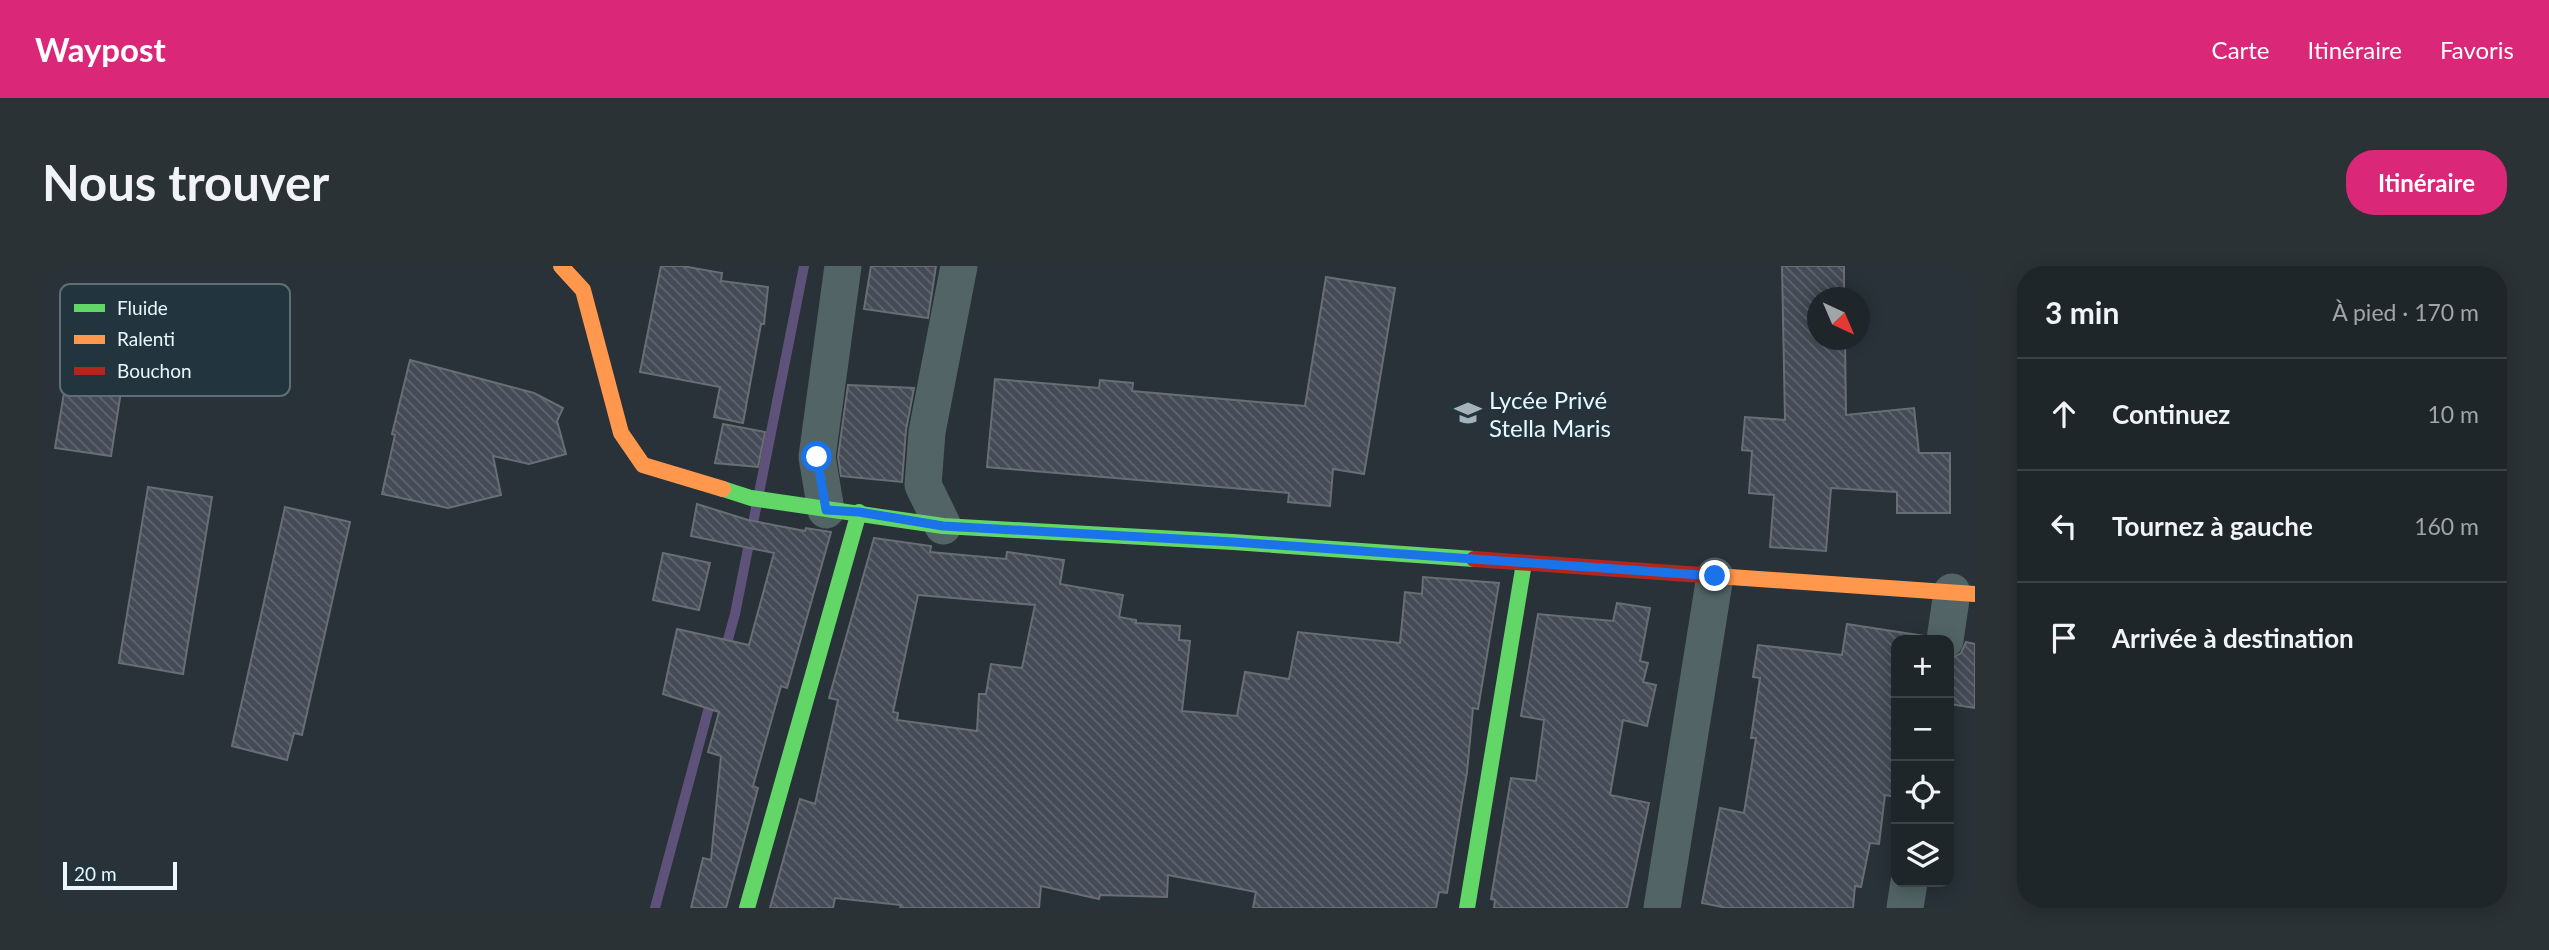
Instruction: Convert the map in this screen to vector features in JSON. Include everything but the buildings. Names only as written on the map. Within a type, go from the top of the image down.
[{"type":"street","points":[[747,908],[831,510],[817,457],[843,266]]},
{"type":"street","points":[[943,526],[923,485],[928,432],[958,266]]},
{"type":"street","points":[[575,274],[600,345],[621,433],[643,464],[751,498],[943,526],[1233,542],[1964,593],[1947,635]]},
{"type":"street","points":[[1467,908],[1524,564]]},
{"type":"street","points":[[1662,908],[1715,576]]},
{"type":"street","points":[[1905,908],[1908,887]]},
{"type":"waterway","points":[[724,654],[735,614],[804,266]]},
{"type":"waterway","points":[[655,908],[712,696]]},
{"type":"traffic: fast","points":[[723,489],[751,498],[943,526],[1474,559]]},
{"type":"traffic: fast","points":[[747,908],[859,512]]},
{"type":"traffic: fast","points":[[1467,908],[1524,563]]},
{"type":"traffic: slow","points":[[561,266],[583,290],[621,433],[643,465],[723,489]]},
{"type":"traffic: slow","points":[[1716,576],[1975,594]]},
{"type":"traffic: jam","points":[[1474,559],[1716,576]]},
{"type":"place","name":"Lycée Privé Stella Maris","points":[[1468,413]]},
{"type":"route","points":[[817,457],[826,510],[859,512],[943,526],[1233,542],[1715,576]]}]
